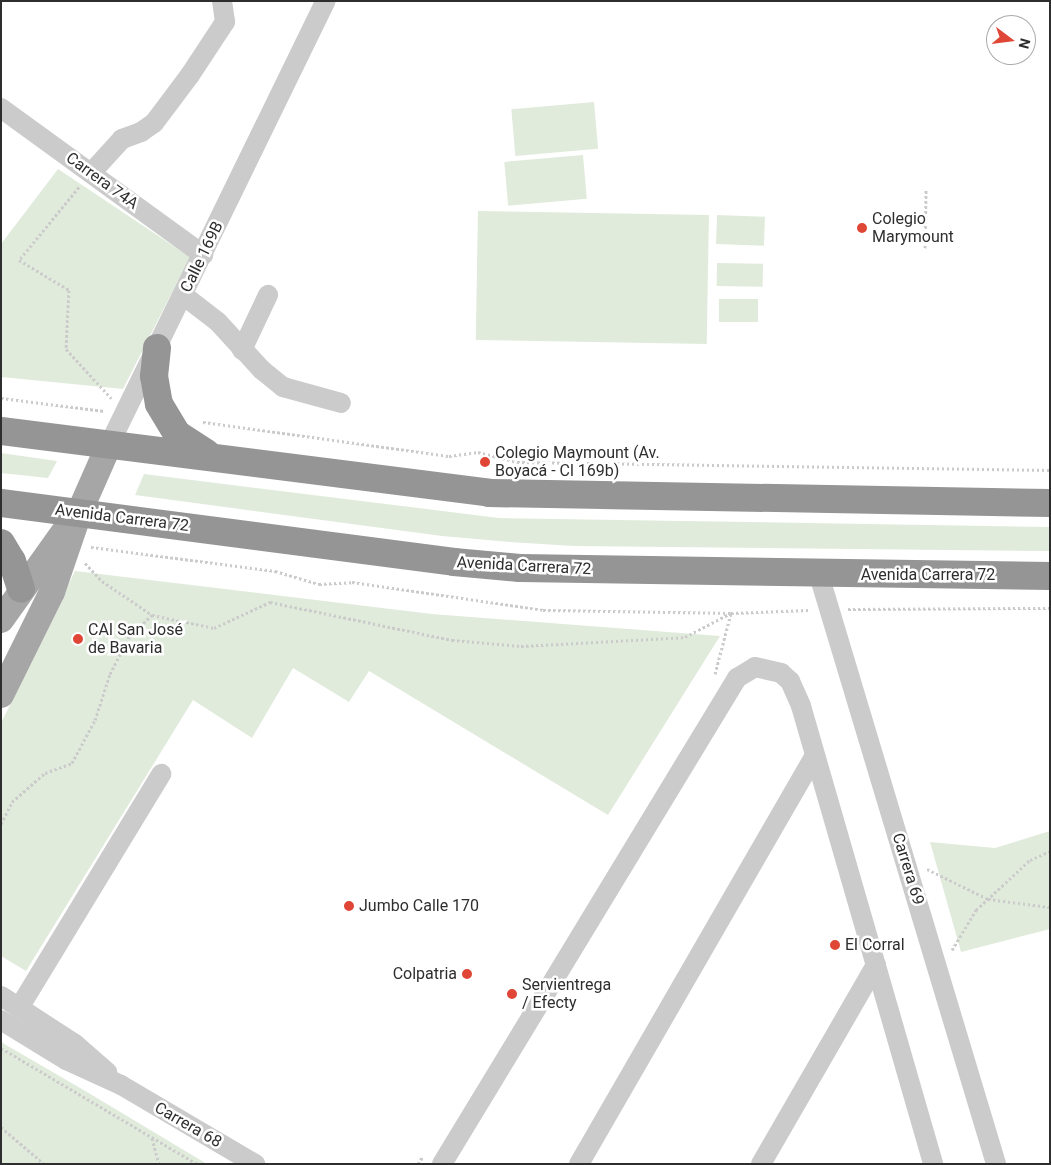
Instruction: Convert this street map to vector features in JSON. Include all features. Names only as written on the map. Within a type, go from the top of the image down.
[{"type":"highway","points":[[157,348],[154,383],[165,417],[182,438],[212,456]]},
{"type":"highway","points":[[1,431],[506,494],[1050,503]]},
{"type":"highway","name":"Avenida Carrera 72","points":[[1,503],[463,563],[520,568],[819,575],[1050,576]]},
{"type":"highway","points":[[1,543],[12,561],[21,589]]},
{"type":"main road","name":"Calle 169B","points":[[1,696],[52,592],[79,513],[109,445]]},
{"type":"main road","name":"Calle 169B","points":[[1,620],[21,589],[79,513]]},
{"type":"street","points":[[91,173],[122,139],[141,132],[154,123],[190,75],[225,22],[222,1]]},
{"type":"street","name":"Calle 169B","points":[[109,445],[326,1]]},
{"type":"street","name":"Carrera 74A","points":[[1,108],[203,255]]},
{"type":"street","points":[[183,295],[218,322],[242,350],[283,387],[341,402]]},
{"type":"street","points":[[242,350],[268,295]]},
{"type":"street","name":"Carrera 69","points":[[819,575],[971,1057],[996,1164]]},
{"type":"street","points":[[442,1164],[743,672],[754,667],[771,668],[790,681],[815,756],[933,1164]]},
{"type":"street","points":[[579,1164],[815,756]]},
{"type":"street","points":[[19,1008],[160,774]]},
{"type":"street","points":[[760,1164],[876,965]]},
{"type":"street","name":"Carrera 68","points":[[1,996],[75,1044],[121,1085]]},
{"type":"street","name":"Carrera 68","points":[[1,1020],[66,1060],[121,1085],[255,1164]]},
{"type":"path","points":[[91,173],[19,260],[70,290],[66,349],[125,413]]},
{"type":"path","points":[[925,248],[926,189]]},
{"type":"path","points":[[1,398],[125,413]]},
{"type":"path","points":[[165,417],[450,456],[478,452],[517,462],[1050,470]]},
{"type":"path","points":[[68,544],[102,581],[152,616],[214,628],[270,602],[452,640],[521,646],[685,637],[731,613]]},
{"type":"path","points":[[1,824],[12,802],[44,773],[72,763],[95,720],[110,674],[129,637],[152,616]]},
{"type":"path","points":[[947,959],[971,918],[988,899],[1030,860],[1050,851]]},
{"type":"path","points":[[920,865],[988,899],[1050,907]]},
{"type":"path","points":[[1,1053],[2,1048],[198,1164]]},
{"type":"path","points":[[1,1127],[44,1164]]},
{"type":"path","points":[[152,1137],[159,1164]]},
{"type":"green space","points":[[594,102],[598,149],[515,156],[511,109]]},
{"type":"green space","points":[[583,155],[587,199],[508,206],[504,162]]},
{"type":"green space","points":[[58,169],[190,257],[123,389],[1,377],[1,244]]},
{"type":"green space","points":[[478,211],[709,215],[707,344],[476,340]]},
{"type":"green space","points":[[717,215],[765,217],[764,246],[716,244]]},
{"type":"green space","points":[[717,263],[763,264],[763,287],[717,286]]},
{"type":"green space","points":[[719,299],[758,299],[758,322],[719,322]]},
{"type":"green space","points":[[1,453],[57,461],[48,478],[1,473]]},
{"type":"green space","points":[[144,474],[499,518],[1050,527],[1050,551],[573,546],[510,542],[442,536],[135,495]]},
{"type":"green space","points":[[75,571],[432,614],[720,636],[608,815],[369,671],[349,702],[293,668],[252,738],[193,700],[26,971],[1,956],[1,723]]},
{"type":"green space","points":[[1050,831],[1050,929],[961,952],[930,842],[995,848]]},
{"type":"green space","points":[[1,1042],[87,1092],[207,1164],[1,1164]]},
{"type":"place","name":"Colegio Marymount","points":[[862,228]]},
{"type":"place","name":"Colegio Maymount (Av. Boyacá - Cl 169b)","points":[[485,462]]},
{"type":"place","name":"CAI San José de Bavaria","points":[[78,639]]},
{"type":"place","name":"Jumbo Calle 170","points":[[349,906]]},
{"type":"place","name":"El Corral","points":[[835,945]]},
{"type":"place","name":"Colpatria","points":[[467,974]]},
{"type":"place","name":"Servientrega / Efecty","points":[[512,994]]}]
